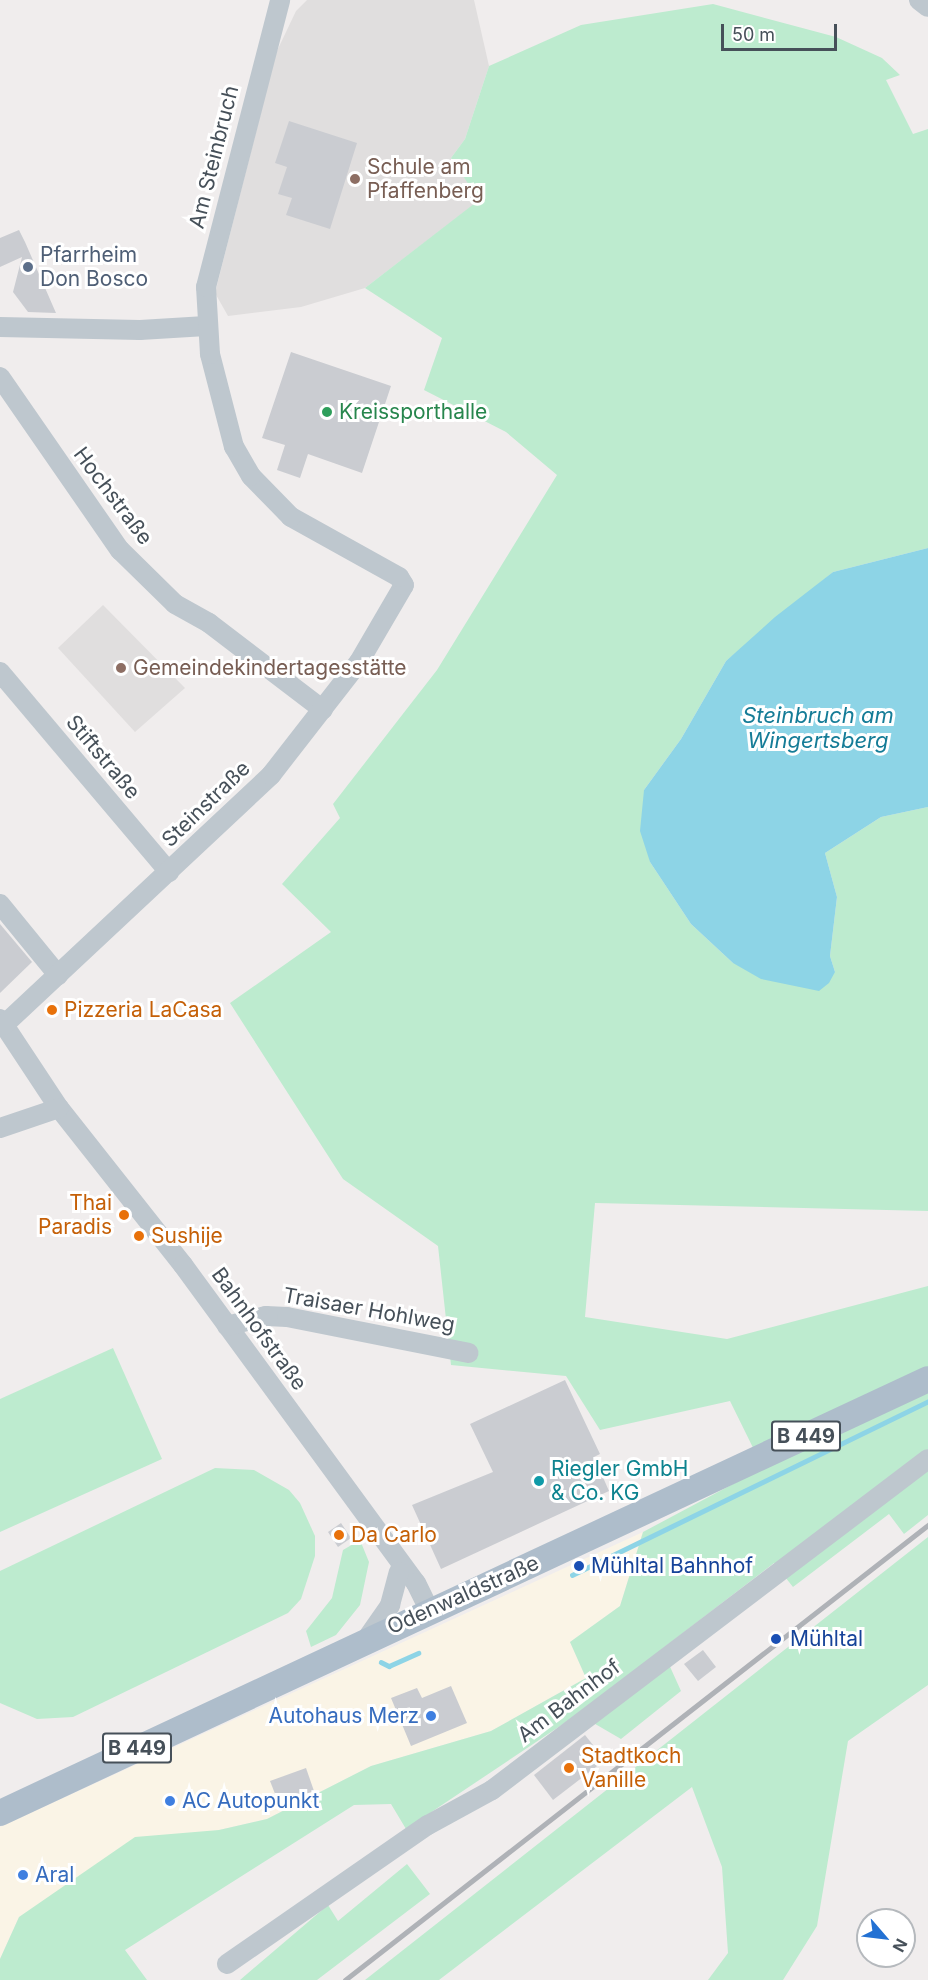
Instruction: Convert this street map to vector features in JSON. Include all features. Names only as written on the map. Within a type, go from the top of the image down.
[{"type":"main road","name":"Odenwaldstraße","points":[[0,1813],[368,1637],[928,1378]]},
{"type":"street","name":"Am Steinbruch","points":[[280,0],[206,287],[206,327],[234,447],[251,476],[291,517],[399,578],[404,585]]},
{"type":"street","points":[[919,0],[928,7]]},
{"type":"street","points":[[0,327],[140,330],[206,327]]},
{"type":"street","name":"Hochstraße","points":[[0,377],[120,550],[175,604],[209,623],[323,710]]},
{"type":"street","name":"Steinstraße","points":[[2,1022],[58,975],[271,775],[359,662],[404,585]]},
{"type":"street","name":"Stiftstraße","points":[[0,672],[170,872]]},
{"type":"street","points":[[0,904],[58,975]]},
{"type":"street","name":"Bahnhofstraße","points":[[2,1022],[59,1108],[227,1326],[416,1583],[429,1610]]},
{"type":"street","points":[[0,1128],[59,1108]]},
{"type":"street","name":"Traisaer Hohlweg","points":[[227,1326],[266,1316],[287,1317],[468,1353]]},
{"type":"street","name":"Am Bahnhof","points":[[227,1964],[428,1825],[492,1790],[928,1460]]},
{"type":"street","name":"Bahnhofstraße","points":[[392,1552],[412,1599],[429,1610]]},
{"type":"street","points":[[368,1637],[390,1605],[399,1572]]},
{"type":"shaded area","name":"Schule am Pfaffenberg","points":[[307,0],[474,0],[489,66],[465,139],[451,158],[480,200],[365,288],[301,307],[228,316],[215,293],[276,53],[296,11]]},
{"type":"shaded area","name":"Gemeindekindertagesstätte","points":[[103,605],[185,688],[135,732],[58,648]]},
{"type":"shaded area","points":[[643,1532],[620,1606],[570,1642],[586,1678],[491,1731],[371,1766],[267,1819],[219,1830],[19,1917],[0,1959],[0,1827]]},
{"type":"green space","points":[[713,4],[836,37],[882,58],[900,75],[886,80],[913,134],[928,129],[928,548],[833,572],[726,661],[681,739],[644,790],[650,862],[691,924],[733,963],[835,972],[830,956],[837,897],[825,853],[881,817],[928,807],[928,1211],[595,1203],[585,1317],[727,1339],[928,1286],[928,1515],[904,1534],[889,1514],[793,1587],[774,1563],[662,1649],[681,1691],[621,1739],[578,1714],[406,1829],[391,1804],[354,1805],[125,1950],[147,1980],[0,1980],[0,1959],[19,1917],[135,1837],[219,1830],[267,1819],[371,1766],[491,1731],[586,1678],[570,1642],[620,1606],[643,1532],[763,1468],[730,1401],[600,1430],[566,1376],[451,1365],[438,1246],[343,1179],[230,1003],[331,932],[282,884],[340,818],[333,804],[437,670],[557,475],[506,432],[424,390],[442,338],[365,288],[479,200],[451,158],[465,139],[489,66],[581,25]]},
{"type":"green space","points":[[113,1348],[162,1459],[0,1532],[0,1399]]},
{"type":"green space","points":[[215,1468],[254,1470],[289,1490],[300,1503],[315,1536],[315,1556],[301,1599],[288,1613],[73,1717],[37,1719],[0,1703],[0,1571]]},
{"type":"green space","points":[[928,1537],[928,1685],[848,1741],[817,1926],[783,1980],[708,1980],[728,1953],[722,1867],[692,1787],[439,1980],[365,1980]]},
{"type":"green space","points":[[360,1540],[369,1562],[360,1605],[336,1635],[311,1647],[306,1631],[332,1598],[343,1550]]},
{"type":"green space","points":[[407,1864],[430,1894],[317,1980],[240,1980],[328,1905],[338,1921]]},
{"type":"water","name":"Steinbruch am Wingertsberg","points":[[928,548],[928,807],[881,817],[825,853],[837,897],[830,956],[835,972],[829,983],[819,991],[761,979],[733,963],[691,924],[650,862],[640,831],[644,790],[681,739],[726,661],[775,617],[833,572]]},
{"type":"building","name":"Schule am Pfaffenberg","points":[[289,121],[357,143],[330,229],[286,215],[292,198],[278,194],[287,167],[275,163]]},
{"type":"building","name":"Pfarrheim Don Bosco","points":[[19,230],[56,313],[28,312],[13,292],[22,257],[0,267],[0,238]]},
{"type":"building","name":"Kreissporthalle","points":[[291,352],[391,386],[362,473],[308,454],[300,478],[277,470],[285,445],[262,438]]},
{"type":"building","points":[[0,924],[32,962],[0,993]]},
{"type":"building","name":"Riegler GmbH & Co. KG","points":[[565,1380],[600,1454],[594,1457],[609,1491],[441,1569],[412,1505],[493,1472],[470,1424]]},
{"type":"building","name":"Da Carlo","points":[[341,1523],[351,1538],[338,1547],[328,1532]]},
{"type":"building","points":[[703,1650],[716,1667],[698,1681],[684,1664]]},
{"type":"building","name":"Autohaus Merz","points":[[451,1686],[467,1723],[411,1746],[391,1698],[417,1688],[422,1698]]},
{"type":"building","name":"Stadtkoch Vanille","points":[[585,1735],[605,1760],[553,1800],[534,1775]]},
{"type":"building","points":[[306,1768],[314,1791],[279,1804],[270,1781]]},
{"type":"waterway","points":[[572,1575],[928,1401]]},
{"type":"waterway","points":[[381,1662],[389,1666],[418,1653]]},
{"type":"railway","points":[[345,1980],[928,1525]]},
{"type":"place","name":"Schule am Pfaffenberg","points":[[355,179]]},
{"type":"place","name":"Pfarrheim Don Bosco","points":[[28,267]]},
{"type":"place","name":"Kreissporthalle","points":[[327,412]]},
{"type":"place","name":"Gemeindekindertagesstätte","points":[[121,668]]},
{"type":"place","name":"Pizzeria LaCasa","points":[[52,1010]]},
{"type":"place","name":"Thai Paradis","points":[[124,1215]]},
{"type":"place","name":"Sushije","points":[[139,1236]]},
{"type":"place","name":"Riegler GmbH & Co. KG","points":[[539,1481]]},
{"type":"place","name":"Da Carlo","points":[[339,1535]]},
{"type":"place","name":"Mühltal Bahnhof","points":[[579,1566]]},
{"type":"place","name":"Mühltal","points":[[776,1639]]},
{"type":"place","name":"Autohaus Merz","points":[[431,1716]]},
{"type":"place","name":"Stadtkoch Vanille","points":[[569,1768]]},
{"type":"place","name":"AC Autopunkt","points":[[170,1801]]},
{"type":"place","name":"Aral","points":[[23,1875]]}]
